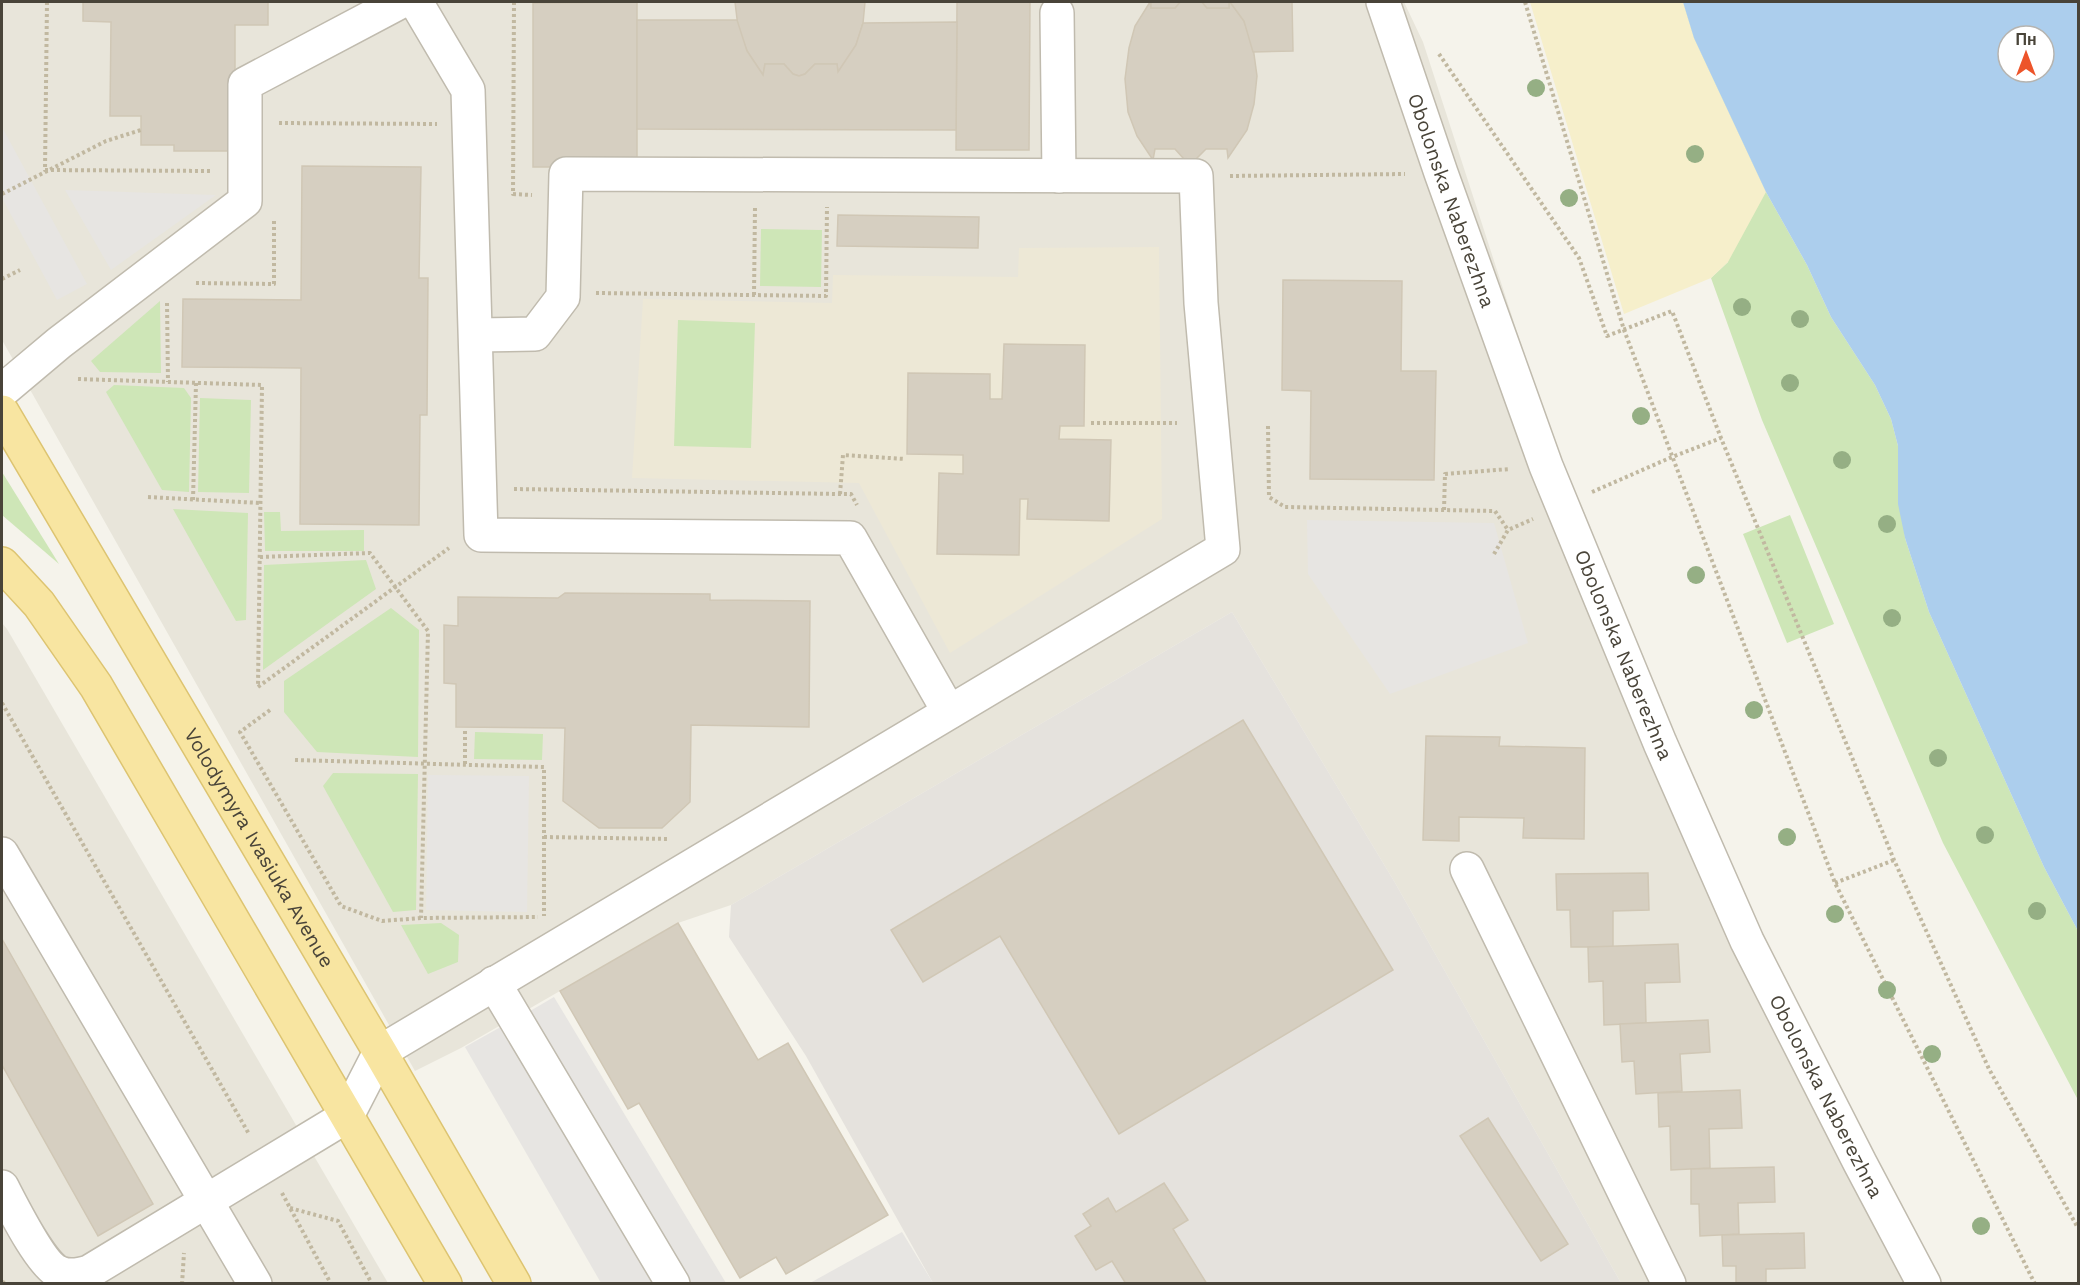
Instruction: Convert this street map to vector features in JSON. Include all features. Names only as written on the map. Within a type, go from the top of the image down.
[{"type":"main road","name":"Volodymyra Ivasiuka Avenue","points":[[2,412],[380,1052],[514,1284]]},
{"type":"main road","points":[[2,564],[39,604],[96,686],[445,1284]]},
{"type":"street","points":[[2,391],[59,343],[245,201],[245,84],[400,2]]},
{"type":"street","points":[[416,2],[468,90],[481,535],[850,538],[949,712]]},
{"type":"street","name":"Obolonska Naberezhna","points":[[1383,2],[1441,173],[1546,466],[1660,743],[1747,941],[1924,1284]]},
{"type":"street","points":[[1057,13],[1059,176]]},
{"type":"street","points":[[2,1187],[46,1263],[58,1273],[75,1276],[89,1272],[347,1116],[380,1052],[1223,549],[1201,303],[1196,176],[566,174],[563,297],[535,334],[476,335]]},
{"type":"street","points":[[2,854],[11,888],[255,1284]]},
{"type":"street","points":[[1467,869],[1669,1284]]},
{"type":"street","points":[[494,983],[673,1284]]},
{"type":"path","points":[[45,170],[47,2]]},
{"type":"path","points":[[513,194],[514,2]]},
{"type":"path","points":[[1525,2],[1624,330],[1835,884],[2035,1284]]},
{"type":"path","points":[[1437,51],[1579,258],[1607,336],[1672,311],[1721,438],[1894,860],[1989,1069],[2079,1228]]},
{"type":"path","points":[[275,123],[439,124]]},
{"type":"path","points":[[2,194],[45,170],[106,141],[141,130]]},
{"type":"path","points":[[45,170],[245,171]]},
{"type":"path","points":[[1196,176],[1441,173]]},
{"type":"path","points":[[754,295],[755,198]]},
{"type":"path","points":[[592,293],[826,296],[827,199]]},
{"type":"path","points":[[191,283],[274,284],[274,216]]},
{"type":"path","points":[[2,279],[20,270]]},
{"type":"path","points":[[167,294],[168,382]]},
{"type":"path","points":[[78,379],[262,385],[258,687],[454,544]]},
{"type":"path","points":[[193,500],[196,383]]},
{"type":"path","points":[[1091,423],[1179,423]]},
{"type":"path","points":[[1268,426],[1269,497],[1285,507],[1495,511],[1508,530]]},
{"type":"path","points":[[1585,495],[1721,438]]},
{"type":"path","points":[[840,494],[843,455],[905,459]]},
{"type":"path","points":[[1444,510],[1445,474],[1546,466]]},
{"type":"path","points":[[480,489],[852,494],[863,515]]},
{"type":"path","points":[[148,497],[260,503]]},
{"type":"path","points":[[260,557],[370,553],[428,631],[421,918]]},
{"type":"path","points":[[2,703],[224,1088],[331,1284]]},
{"type":"path","points":[[270,711],[240,732],[341,906],[382,921],[421,918],[544,917],[554,911]]},
{"type":"path","points":[[465,731],[465,765]]},
{"type":"path","points":[[295,760],[544,767],[544,917]]},
{"type":"path","points":[[544,837],[675,839],[664,845]]},
{"type":"path","points":[[1835,884],[1894,860]]},
{"type":"path","points":[[290,1208],[338,1221],[372,1284]]},
{"type":"path","points":[[2,1282],[8,1284]]},
{"type":"shaded area","points":[[2,2],[1404,2],[1423,42],[1568,489],[1786,996],[1932,1283],[1621,1283],[1394,881],[1232,612],[731,905],[678,923],[461,1048],[415,1071],[2,340]]},
{"type":"shaded area","points":[[2,127],[87,284],[57,300],[2,198]]},
{"type":"shaded area","points":[[65,190],[216,195],[111,270]]},
{"type":"shaded area","points":[[1159,247],[1162,519],[950,653],[859,483],[632,478],[643,299],[832,303],[833,275],[1018,277],[1019,248]]},
{"type":"shaded area","points":[[1307,520],[1494,523],[1528,643],[1390,694],[1308,574]]},
{"type":"shaded area","points":[[1232,612],[1394,881],[1621,1283],[933,1283],[806,1056],[729,937],[731,905]]},
{"type":"shaded area","points":[[2,623],[7,629],[388,1283],[2,1283]]},
{"type":"shaded area","points":[[428,775],[529,776],[527,912],[426,910]]},
{"type":"shaded area","points":[[554,997],[726,1283],[686,1283],[525,1014]]},
{"type":"shaded area","points":[[506,1024],[661,1283],[601,1283],[465,1047]]},
{"type":"shaded area","points":[[902,1232],[933,1283],[810,1283]]},
{"type":"green space","points":[[1683,2],[1694,38],[1766,192],[1807,265],[1831,317],[1875,385],[1891,419],[1898,446],[1905,538],[1929,612],[2044,867],[2078,931],[2078,1100],[1943,843],[1762,420],[1711,278],[1728,262],[1711,208]]},
{"type":"green space","points":[[761,229],[822,230],[821,287],[760,286]]},
{"type":"green space","points":[[160,301],[161,373],[100,372],[91,361]]},
{"type":"green space","points":[[678,320],[755,323],[751,448],[674,446]]},
{"type":"green space","points":[[114,385],[184,388],[191,398],[189,492],[162,490],[106,392]]},
{"type":"green space","points":[[200,398],[251,400],[249,493],[198,492]]},
{"type":"green space","points":[[2,472],[59,564],[2,515]]},
{"type":"green space","points":[[173,509],[248,513],[246,620],[236,621]]},
{"type":"green space","points":[[264,512],[280,512],[281,531],[364,530],[364,551],[265,551]]},
{"type":"green space","points":[[1790,515],[1834,624],[1787,643],[1743,534]]},
{"type":"green space","points":[[366,560],[376,589],[263,670],[264,565]]},
{"type":"green space","points":[[391,608],[419,630],[418,757],[317,752],[284,712],[284,681]]},
{"type":"green space","points":[[475,732],[543,734],[542,760],[474,759]]},
{"type":"green space","points":[[333,773],[418,774],[416,910],[393,912],[323,786]]},
{"type":"green space","points":[[441,923],[459,935],[458,962],[428,974],[401,925]]},
{"type":"sand","points":[[1530,2],[1683,2],[1694,38],[1766,192],[1728,262],[1711,278],[1624,314]]},
{"type":"water","points":[[1683,2],[2078,2],[2078,931],[2044,867],[1929,612],[1905,538],[1898,504],[1898,446],[1891,419],[1875,385],[1831,317],[1807,265],[1766,192],[1694,38]]},
{"type":"building","points":[[83,2],[268,2],[268,25],[235,25],[235,151],[174,151],[174,145],[141,145],[141,116],[110,116],[111,22],[83,21]]},
{"type":"building","points":[[637,2],[637,167],[533,167],[533,3]]},
{"type":"building","points":[[735,2],[865,2],[863,23],[856,45],[838,72],[837,64],[815,64],[805,74],[799,76],[793,74],[784,64],[765,64],[763,75],[747,51],[738,27]]},
{"type":"building","points":[[957,2],[1030,2],[1029,150],[956,150]]},
{"type":"building","points":[[1150,2],[1151,8],[1175,8],[1180,2],[1202,2],[1207,8],[1229,8],[1230,2],[1244,21],[1253,47],[1257,76],[1254,104],[1247,130],[1228,158],[1227,149],[1206,149],[1196,159],[1190,161],[1184,159],[1175,149],[1155,149],[1153,160],[1137,136],[1128,112],[1125,79],[1129,48],[1135,26]]},
{"type":"building","points":[[1151,2],[1180,2],[1175,8],[1151,8]]},
{"type":"building","points":[[1202,2],[1229,2],[1229,8],[1207,8]]},
{"type":"building","points":[[1230,2],[1292,2],[1293,51],[1253,52],[1244,21]]},
{"type":"building","points":[[637,20],[737,20],[747,51],[763,75],[765,64],[784,64],[793,74],[799,76],[805,74],[815,64],[837,64],[838,72],[856,45],[863,23],[957,22],[956,130],[637,129]]},
{"type":"building","points":[[302,166],[421,167],[419,278],[428,278],[427,415],[420,415],[419,525],[300,524],[301,368],[182,367],[183,299],[301,300]]},
{"type":"building","points":[[838,215],[979,217],[978,248],[837,246]]},
{"type":"building","points":[[1283,280],[1402,281],[1401,371],[1436,371],[1434,480],[1310,479],[1311,391],[1282,390]]},
{"type":"building","points":[[1004,344],[1085,345],[1084,426],[1060,426],[1059,439],[1111,440],[1109,521],[1027,519],[1028,499],[1020,499],[1019,555],[937,554],[939,473],[963,474],[963,455],[907,454],[908,373],[990,374],[990,399],[1002,399]]},
{"type":"building","points":[[565,593],[710,594],[710,600],[810,601],[809,727],[691,725],[690,802],[662,828],[599,828],[563,801],[565,728],[456,727],[456,684],[444,683],[444,625],[458,626],[458,597],[558,598]]},
{"type":"building","points":[[1243,720],[1393,970],[1119,1134],[1000,936],[923,982],[891,930]]},
{"type":"building","points":[[1426,736],[1500,737],[1499,746],[1585,748],[1584,839],[1523,838],[1524,818],[1459,817],[1459,841],[1423,840]]},
{"type":"building","points":[[1648,873],[1649,910],[1613,911],[1613,947],[1571,947],[1570,910],[1557,910],[1556,874]]},
{"type":"building","points":[[678,923],[758,1060],[788,1043],[888,1215],[786,1274],[776,1257],[740,1278],[639,1103],[628,1109],[560,991]]},
{"type":"building","points":[[2,939],[153,1204],[98,1236],[2,1065]]},
{"type":"building","points":[[1678,944],[1680,982],[1645,983],[1646,1023],[1604,1025],[1603,981],[1589,982],[1588,947]]},
{"type":"building","points":[[1708,1020],[1710,1052],[1680,1054],[1682,1091],[1636,1094],[1634,1061],[1622,1062],[1620,1024]]},
{"type":"building","points":[[1740,1090],[1742,1128],[1709,1129],[1710,1168],[1671,1170],[1670,1126],[1659,1127],[1658,1093]]},
{"type":"building","points":[[1488,1118],[1568,1244],[1541,1261],[1460,1136]]},
{"type":"building","points":[[1774,1167],[1775,1202],[1738,1203],[1739,1234],[1700,1236],[1699,1204],[1691,1204],[1691,1169]]},
{"type":"building","points":[[1164,1183],[1188,1220],[1173,1229],[1207,1284],[1126,1284],[1112,1261],[1096,1270],[1075,1236],[1091,1226],[1083,1214],[1108,1198],[1116,1212]]},
{"type":"building","points":[[1804,1233],[1805,1268],[1766,1269],[1766,1284],[1736,1284],[1736,1266],[1723,1266],[1722,1235]]}]
